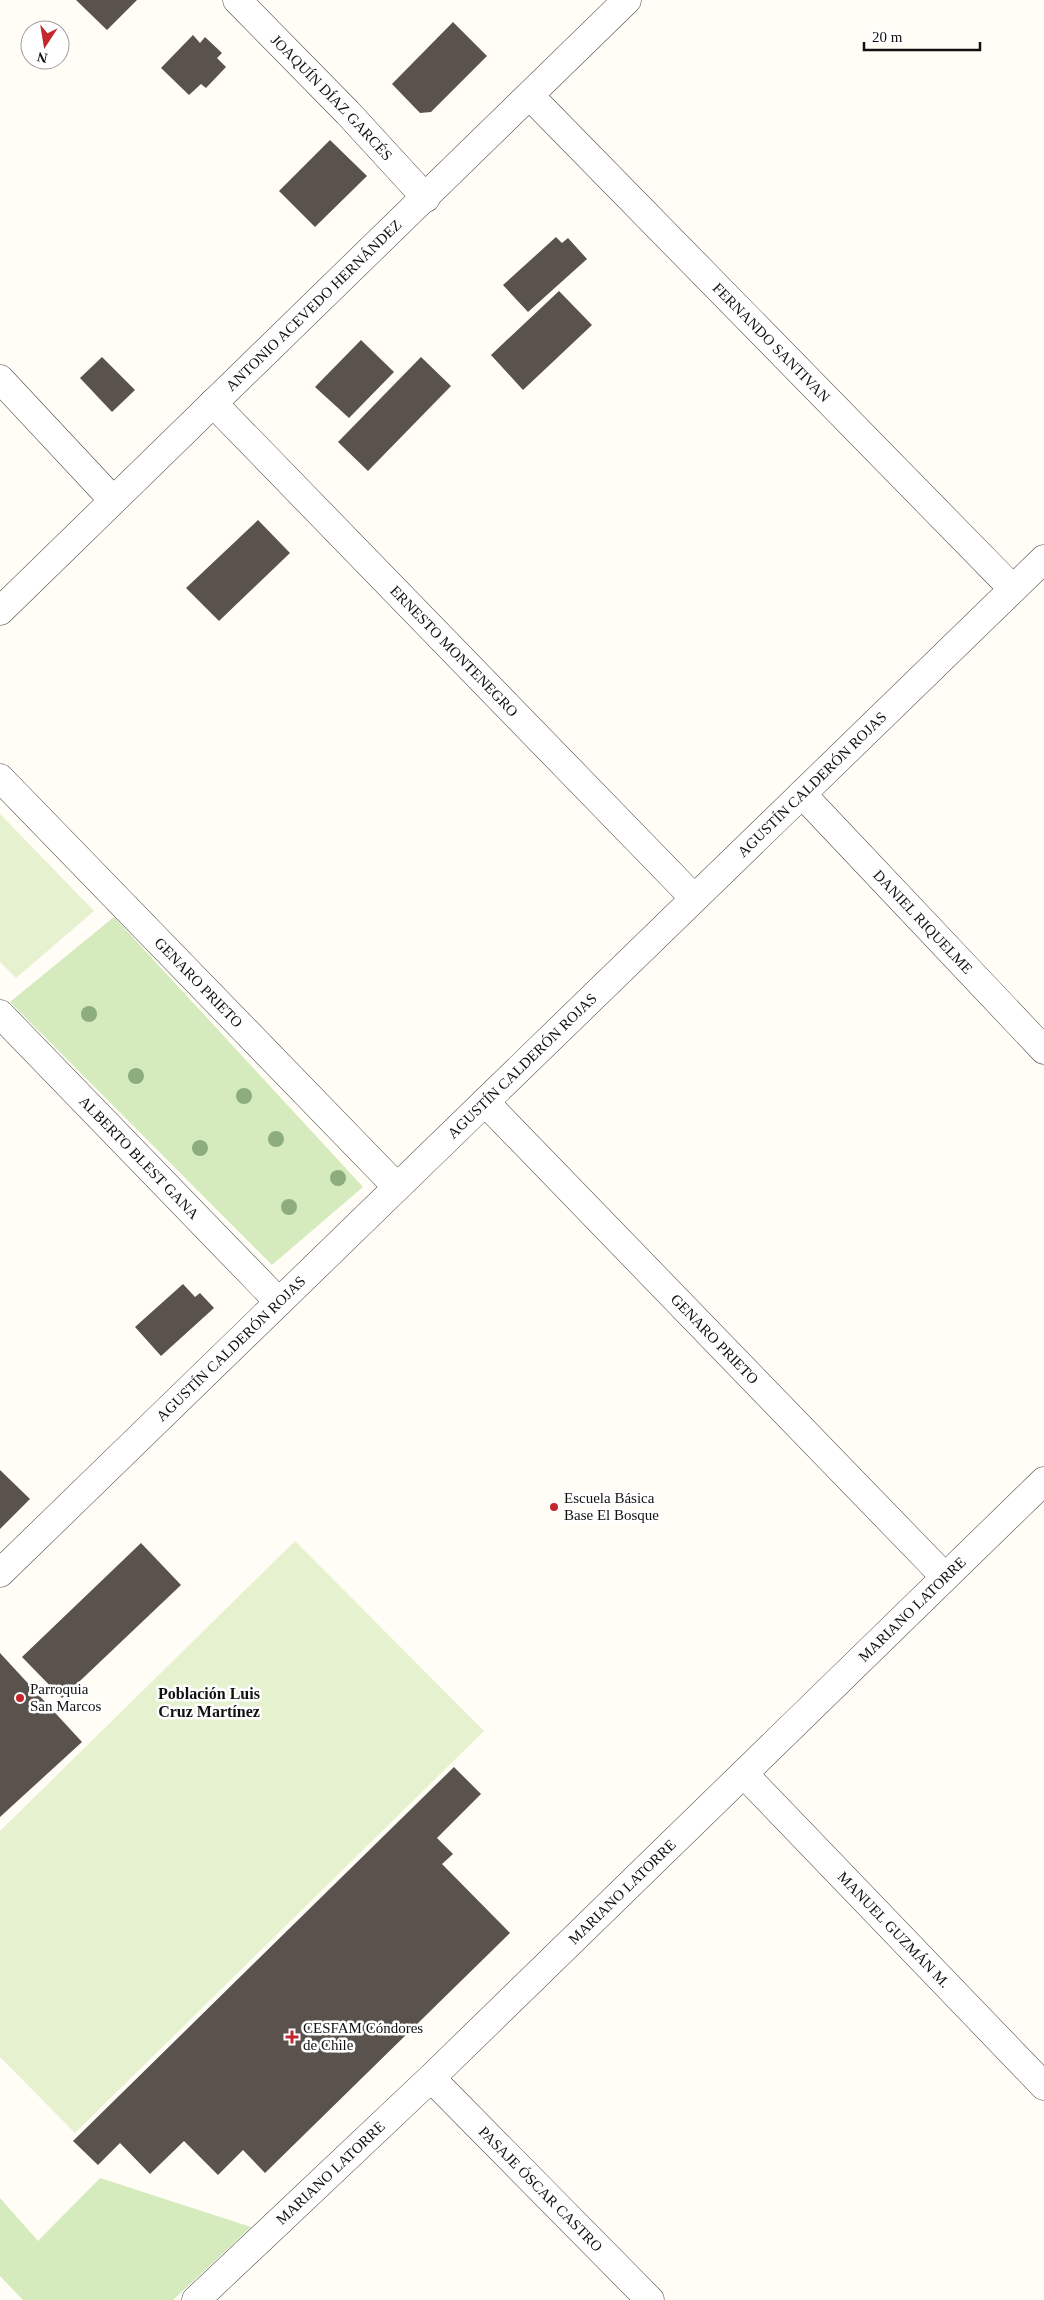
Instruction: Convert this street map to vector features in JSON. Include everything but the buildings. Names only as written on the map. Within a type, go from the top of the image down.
[{"type":"street","name":"JOAQUÍN DÍAZ GARCÉS","points":[[237,0],[348,113],[426,198]]},
{"type":"street","name":"ANTONIO ACEVEDO HERNÁNDEZ","points":[[0,611],[426,198],[627,0]]},
{"type":"street","name":"FERNANDO SANTIVAN","points":[[530,96],[1013,589]]},
{"type":"street","points":[[0,379],[113,500]]},
{"type":"street","name":"ERNESTO MONTENEGRO","points":[[214,403],[694,898]]},
{"type":"street","name":"AGUSTÍN CALDERÓN ROJAS","points":[[0,1573],[1044,559]]},
{"type":"street","name":"GENARO PRIETO","points":[[0,778],[397,1187]]},
{"type":"street","name":"DANIEL RIQUELME","points":[[802,794],[1044,1050]]},
{"type":"street","name":"ALBERTO BLEST GANA","points":[[0,1014],[279,1302]]},
{"type":"street","name":"GENARO PRIETO","points":[[485,1102],[945,1577]]},
{"type":"street","name":"MARIANO LATORRE","points":[[196,2300],[431,2078],[1044,1481]]},
{"type":"street","name":"MANUEL GUZMÁN M.","points":[[744,1774],[1044,2086]]},
{"type":"street","name":"PASAJE ÓSCAR CASTRO","points":[[431,2078],[650,2300]]},
{"type":"green space","points":[[0,814],[94,911],[16,978],[0,962]]},
{"type":"green space","points":[[114,917],[363,1187],[272,1265],[10,1002]]},
{"type":"green space","points":[[295,1541],[484,1731],[75,2133],[0,2057],[0,1831]]},
{"type":"green space","points":[[100,2178],[251,2227],[173,2300],[23,2300],[0,2276],[0,2198],[38,2241]]},
{"type":"place","name":"Escuela Básica Base El Bosque","points":[[554,1507]]},
{"type":"place","name":"Parroquia San Marcos","points":[[20,1698]]},
{"type":"place","name":"CESFAM Cóndores de Chile","points":[[292,2037]]},
{"type":"district","name":"Población Luis Cruz Martínez","points":[[209,1702]]}]
